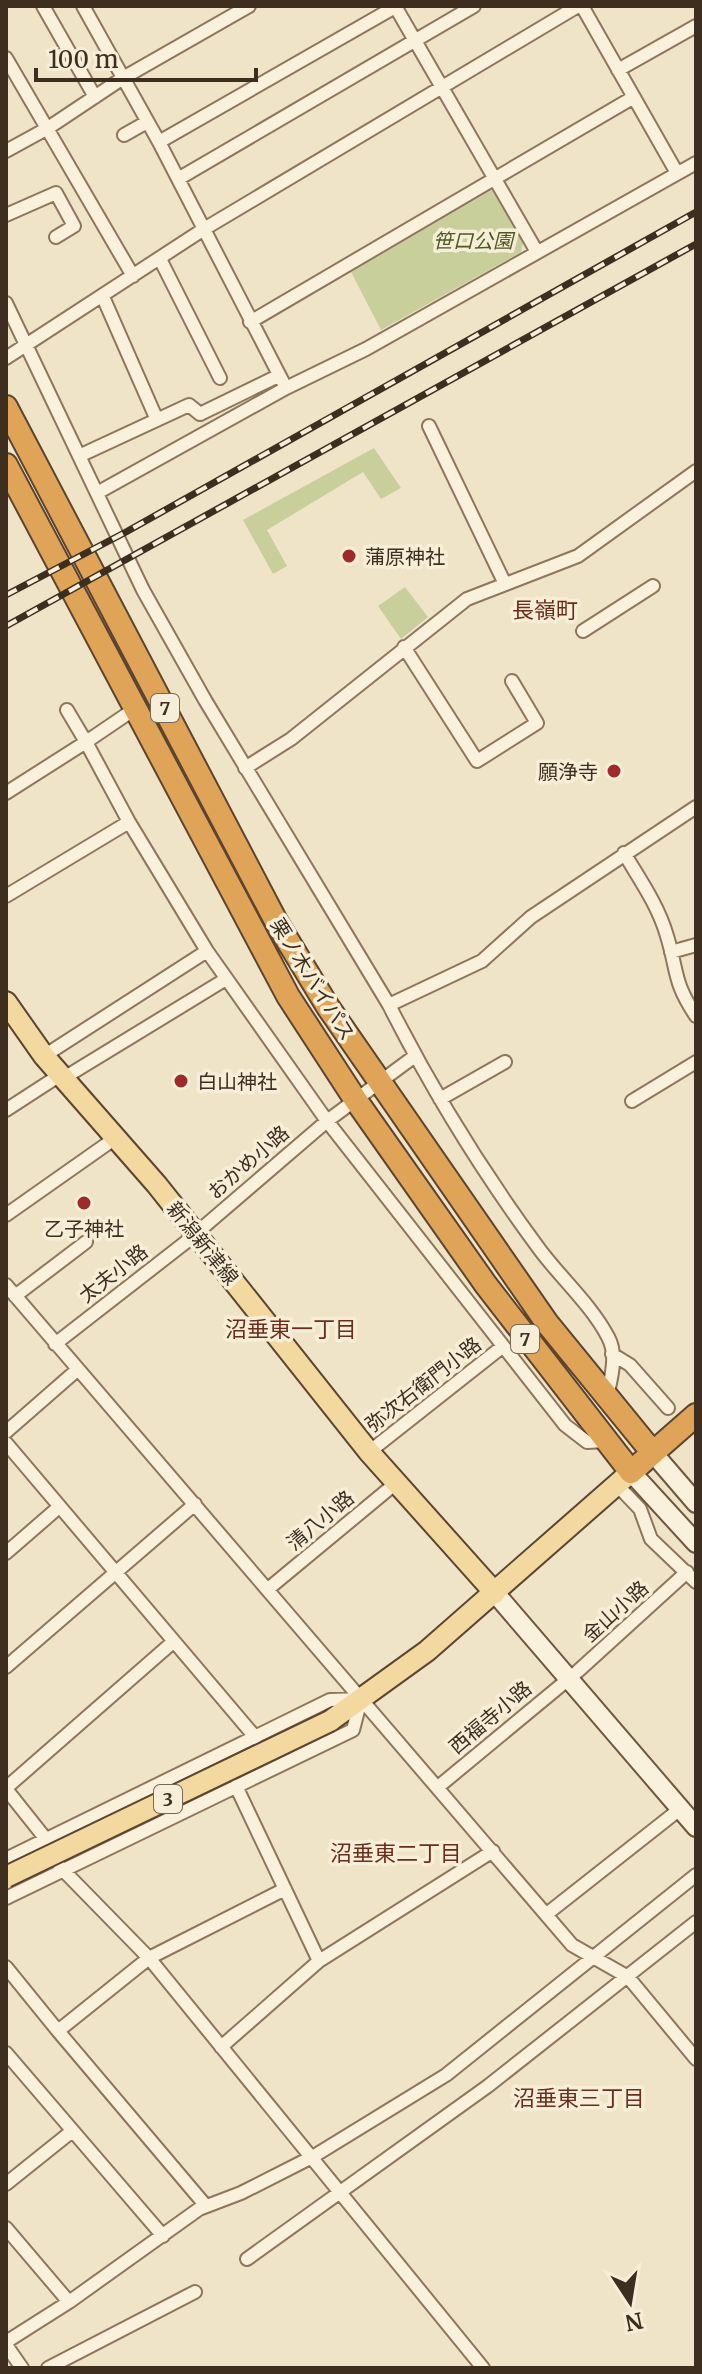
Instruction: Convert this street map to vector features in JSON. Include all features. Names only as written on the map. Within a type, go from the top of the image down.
[{"type":"highway","name":"栗ノ木バイパス","points":[[6,407],[277,923],[378,1082],[547,1323],[653,1453]]},
{"type":"highway","name":"栗ノ木バイパス","points":[[6,465],[256,941],[355,1099],[494,1297],[605,1441],[624,1479]]},
{"type":"highway","points":[[624,1479],[696,1415]]},
{"type":"main road","name":"新潟新津線","points":[[6,1002],[44,1056],[66,1074],[114,1139],[196,1234],[369,1452],[495,1593]]},
{"type":"main road","name":"3","points":[[6,1877],[330,1721],[427,1651],[624,1479]]},
{"type":"street","points":[[43,6],[95,97]]},
{"type":"street","points":[[83,6],[159,142],[286,388]]},
{"type":"street","points":[[6,151],[48,128],[123,78],[249,6]]},
{"type":"street","points":[[159,142],[395,6],[537,252]]},
{"type":"street","points":[[178,179],[474,6]]},
{"type":"street","points":[[6,358],[204,229],[580,6],[677,173]]},
{"type":"street","points":[[618,70],[696,26]]},
{"type":"street","points":[[6,58],[133,276]]},
{"type":"street","points":[[250,322],[496,181],[634,97]]},
{"type":"street","points":[[124,135],[147,122]]},
{"type":"street","points":[[97,493],[286,388],[366,349],[696,163]]},
{"type":"street","points":[[6,215],[56,193],[74,226],[56,237]]},
{"type":"street","points":[[160,259],[220,378]]},
{"type":"street","points":[[103,297],[157,420]]},
{"type":"street","points":[[6,303],[143,590],[245,768],[389,1005],[440,1099],[539,1248],[609,1338],[612,1354],[607,1397]]},
{"type":"street","points":[[79,456],[189,405],[200,414],[278,376]]},
{"type":"street","points":[[429,426],[505,584]]},
{"type":"street","points":[[245,768],[291,739],[467,599],[578,556],[696,471]]},
{"type":"street","points":[[583,631],[653,586]]},
{"type":"street","points":[[404,647],[477,761],[537,723],[512,681]]},
{"type":"street","points":[[6,793],[136,708]]},
{"type":"street","points":[[67,710],[129,822],[207,951],[327,1121],[565,1425],[587,1442],[605,1441]]},
{"type":"street","points":[[389,1005],[482,961],[531,917],[696,807]]},
{"type":"street","points":[[6,896],[129,822]]},
{"type":"street","points":[[624,853],[654,902],[671,952],[677,988],[696,1016]]},
{"type":"street","points":[[671,952],[696,945]]},
{"type":"street","points":[[44,1056],[207,951]]},
{"type":"street","points":[[6,1110],[226,979]]},
{"type":"street","name":"おかめ小路","points":[[196,1234],[327,1121],[415,1056]]},
{"type":"street","points":[[440,1099],[505,1062]]},
{"type":"street","points":[[632,1101],[696,1062]]},
{"type":"street","points":[[6,1215],[114,1139]]},
{"type":"street","name":"太夫小路","points":[[55,1344],[196,1234]]},
{"type":"street","points":[[86,1242],[10,1290],[548,1913],[572,1945],[628,1977],[696,2059]]},
{"type":"street","name":"弥次右衛門小路","points":[[369,1452],[502,1347]]},
{"type":"street","points":[[612,1354],[630,1365],[668,1408]]},
{"type":"street","points":[[6,1432],[77,1370]]},
{"type":"street","points":[[6,1443],[256,1738]]},
{"type":"street","name":"栗ノ木バイパス","points":[[653,1453],[692,1495]]},
{"type":"street","points":[[624,1479],[651,1539],[692,1577]]},
{"type":"street","name":"栗ノ木バイパス","points":[[624,1479],[696,1543]]},
{"type":"street","name":"清八小路","points":[[268,1589],[396,1483]]},
{"type":"street","points":[[6,1667],[195,1504]]},
{"type":"street","points":[[6,1553],[59,1507]]},
{"type":"street","name":"金山小路","points":[[569,1677],[692,1577]]},
{"type":"street","points":[[495,1593],[696,1827]]},
{"type":"street","points":[[173,1642],[6,1789],[48,1839],[62,1870],[149,1958],[314,2156],[483,2368]]},
{"type":"street","name":"西福寺小路","points":[[438,1787],[569,1677]]},
{"type":"street","points":[[6,1859],[330,1700],[361,1699]]},
{"type":"street","points":[[6,1898],[353,1730],[361,1699]]},
{"type":"street","points":[[236,1786],[319,1961]]},
{"type":"street","points":[[548,1913],[680,1809]]},
{"type":"street","points":[[221,2047],[319,1961],[493,1851]]},
{"type":"street","points":[[22,2368],[6,2343],[206,2206],[241,2193],[314,2156],[446,2075],[696,1875]]},
{"type":"street","points":[[58,2031],[149,1958],[285,1889]]},
{"type":"street","points":[[247,2259],[488,2086],[696,1922]]},
{"type":"street","points":[[6,1967],[206,2206]]},
{"type":"street","points":[[6,2053],[163,2236]]},
{"type":"street","points":[[6,2184],[71,2132]]},
{"type":"street","points":[[6,2228],[69,2302]]},
{"type":"street","points":[[48,2368],[195,2292]]},
{"type":"green space","name":"笹口公園","points":[[492,190],[523,243],[521,252],[381,330],[351,272]]},
{"type":"green space","points":[[374,448],[401,488],[381,499],[363,472],[267,530],[287,566],[273,574],[243,520]]},
{"type":"green space","points":[[405,587],[428,617],[401,639],[378,606]]},
{"type":"railway","points":[[6,595],[126,532],[696,212]]},
{"type":"railway","points":[[6,626],[696,244]]},
{"type":"place","name":"蒲原神社","points":[[349,556]]},
{"type":"place","name":"願浄寺","points":[[614,771]]},
{"type":"place","name":"白山神社","points":[[181,1081]]},
{"type":"place","name":"乙子神社","points":[[84,1203]]},
{"type":"district","name":"長嶺町","points":[[545,610]]},
{"type":"district","name":"沼垂東一丁目","points":[[291,1329]]},
{"type":"district","name":"沼垂東二丁目","points":[[396,1853]]},
{"type":"district","name":"沼垂東三丁目","points":[[579,2098]]}]
